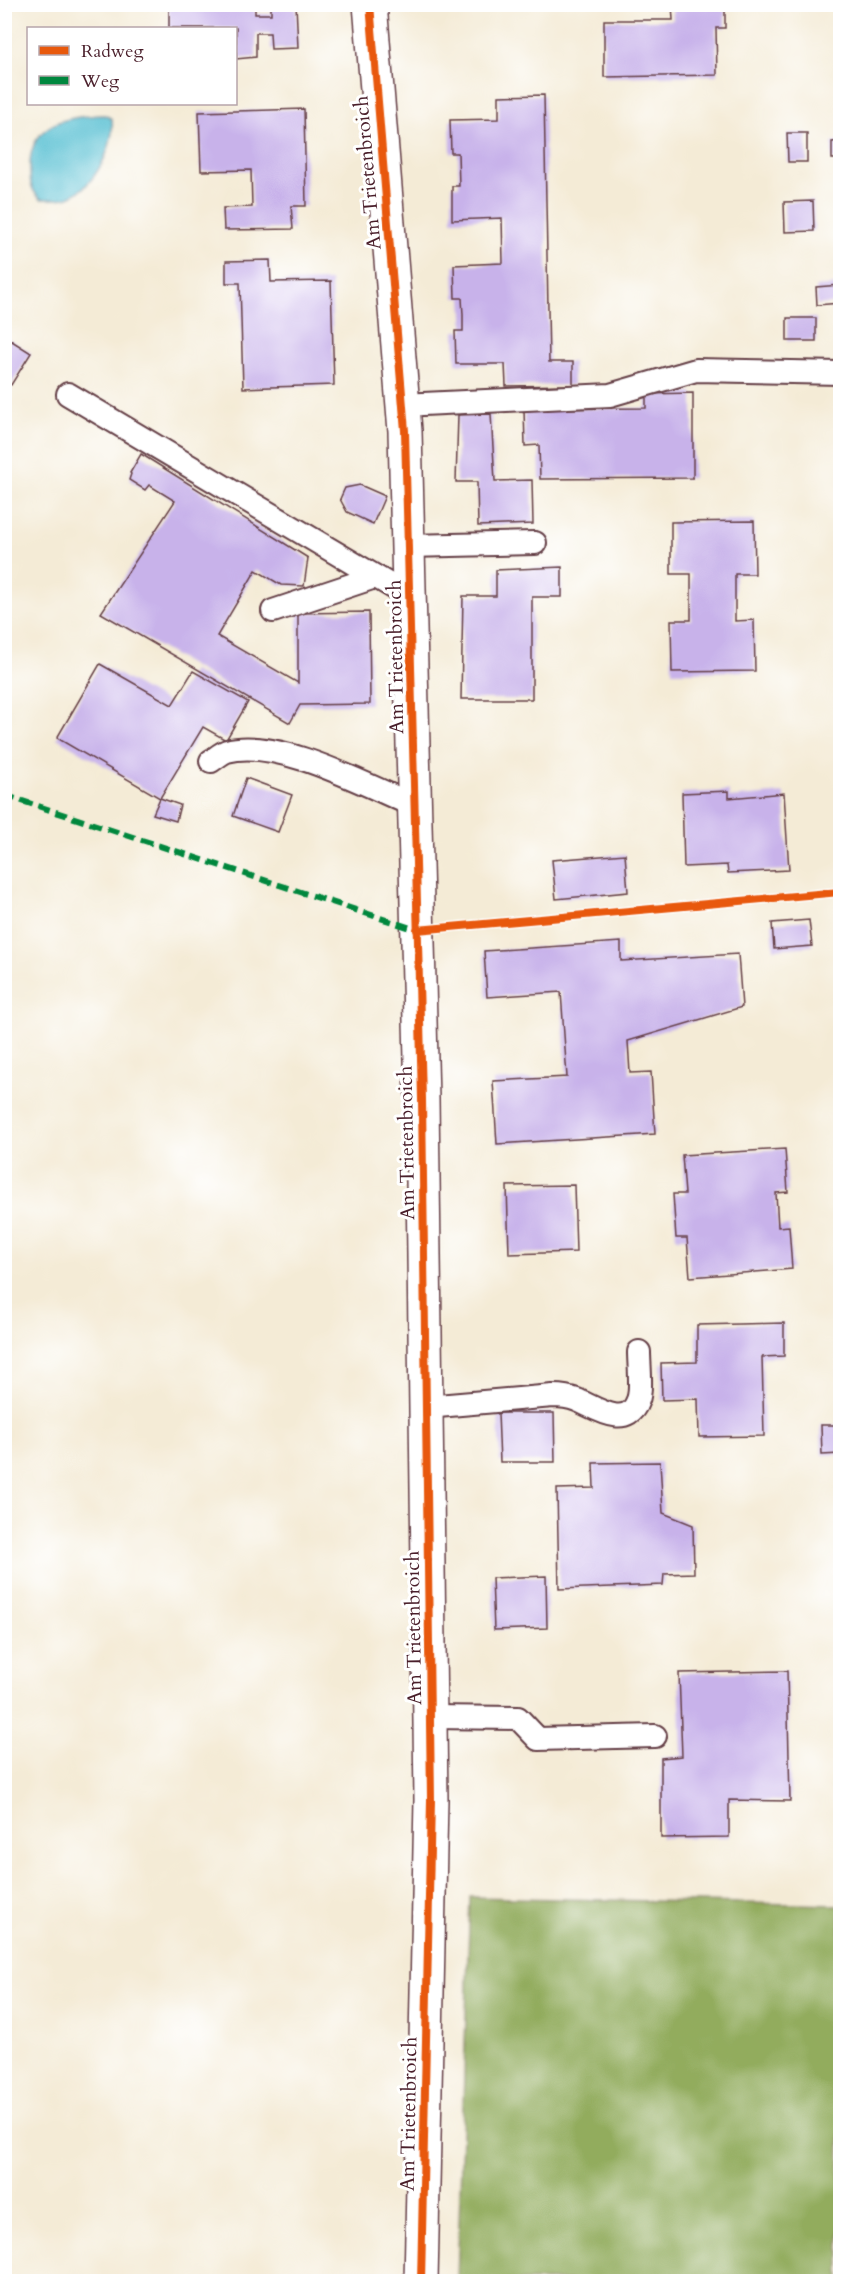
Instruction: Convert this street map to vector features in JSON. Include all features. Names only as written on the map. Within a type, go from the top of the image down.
[{"type":"street","name":"Am Trietenbroich","points":[[370,4],[402,405],[415,806],[431,1717],[421,2282]]},
{"type":"lane","points":[[402,405],[610,395],[696,370],[840,373]]},
{"type":"lane","points":[[68,394],[410,597]]},
{"type":"lane","points":[[408,546],[535,543]]},
{"type":"lane","points":[[273,611],[375,577]]},
{"type":"lane","points":[[211,761],[226,752],[247,750],[290,754],[415,806]]},
{"type":"lane","points":[[426,1407],[553,1396],[572,1399],[606,1415],[620,1415],[632,1409],[639,1399],[639,1352]]},
{"type":"lane","points":[[431,1717],[518,1718],[538,1739],[655,1736]]},
{"type":"green space","points":[[470,1897],[840,1905],[840,2281],[457,2281]]},
{"type":"water","points":[[105,115],[112,119],[112,130],[107,153],[95,175],[78,192],[68,197],[41,199],[34,192],[30,180],[32,150],[37,139],[54,124],[78,117]]},
{"type":"building","points":[[169,4],[255,4],[255,14],[271,14],[271,4],[296,4],[298,48],[271,49],[270,33],[256,33],[256,57],[237,59],[237,27],[169,27]]},
{"type":"building","points":[[672,4],[725,4],[725,28],[716,28],[717,75],[604,77],[604,20],[673,20]]},
{"type":"building","points":[[544,95],[549,362],[573,362],[573,385],[506,386],[505,364],[456,364],[455,331],[463,331],[463,315],[462,298],[455,298],[454,265],[503,263],[502,218],[452,220],[452,186],[459,186],[458,153],[451,153],[450,120],[499,119],[499,96]]},
{"type":"building","points":[[304,109],[306,206],[291,206],[293,229],[224,230],[223,208],[252,207],[251,170],[201,171],[199,112]]},
{"type":"building","points":[[787,133],[807,133],[807,162],[788,162]]},
{"type":"building","points":[[840,141],[840,159],[832,159],[832,142]]},
{"type":"building","points":[[813,201],[814,231],[785,232],[784,202]]},
{"type":"building","points":[[270,260],[271,282],[331,281],[334,385],[243,388],[240,283],[226,283],[226,261]]},
{"type":"building","points":[[840,285],[840,303],[817,305],[816,287]]},
{"type":"building","points":[[787,318],[816,318],[816,341],[787,341]]},
{"type":"building","points":[[4,336],[31,353],[11,385],[4,380]]},
{"type":"building","points":[[693,393],[693,478],[540,479],[539,445],[525,446],[524,409],[646,408],[646,394]]},
{"type":"building","points":[[491,414],[495,481],[532,480],[533,524],[478,526],[477,482],[456,482],[458,415]]},
{"type":"building","points":[[141,454],[308,558],[304,586],[281,585],[256,570],[217,636],[298,683],[298,613],[369,612],[370,704],[300,705],[290,723],[101,613],[175,501],[149,485],[145,490],[129,480],[130,473]]},
{"type":"building","points":[[360,485],[385,496],[373,524],[347,512],[340,499],[345,488]]},
{"type":"building","points":[[754,521],[755,574],[735,574],[735,621],[754,620],[755,671],[672,672],[671,620],[691,620],[691,574],[671,574],[671,522]]},
{"type":"building","points":[[562,567],[562,597],[532,597],[532,699],[461,699],[463,596],[496,596],[496,570]]},
{"type":"building","points":[[100,664],[172,705],[193,671],[248,702],[226,740],[203,727],[160,798],[57,738]]},
{"type":"building","points":[[246,778],[292,795],[278,832],[233,816]]},
{"type":"building","points":[[729,791],[729,798],[784,793],[789,870],[728,873],[727,865],[684,867],[682,793]]},
{"type":"building","points":[[160,798],[180,805],[176,821],[153,814]]},
{"type":"building","points":[[625,854],[628,892],[556,899],[552,860]]},
{"type":"building","points":[[809,920],[812,946],[774,949],[772,923]]},
{"type":"building","points":[[621,942],[621,961],[738,954],[742,1007],[628,1041],[630,1073],[651,1072],[655,1134],[497,1144],[493,1081],[567,1077],[561,992],[487,997],[484,951]]},
{"type":"building","points":[[785,1149],[788,1192],[776,1193],[778,1227],[789,1226],[792,1269],[690,1277],[687,1238],[676,1238],[673,1194],[685,1194],[682,1155]]},
{"type":"building","points":[[574,1185],[576,1252],[509,1254],[507,1186]]},
{"type":"building","points":[[784,1323],[784,1356],[762,1357],[764,1436],[699,1437],[698,1399],[662,1400],[661,1363],[697,1362],[697,1325]]},
{"type":"building","points":[[498,1413],[554,1413],[555,1462],[500,1462]]},
{"type":"building","points":[[821,1425],[840,1425],[840,1454],[822,1455]]},
{"type":"building","points":[[660,1462],[663,1513],[693,1525],[694,1573],[664,1574],[663,1585],[559,1589],[557,1489],[594,1488],[593,1463]]},
{"type":"building","points":[[546,1576],[547,1628],[494,1630],[492,1578]]},
{"type":"building","points":[[787,1671],[790,1801],[729,1800],[729,1837],[661,1838],[661,1758],[682,1756],[679,1673]]},
{"type":"marked path","points":[[4,795],[422,930]]},
{"type":"cycle path","points":[[370,4],[405,431],[422,1099],[431,1800],[421,2282]]},
{"type":"cycle path","points":[[417,930],[840,892]]}]
